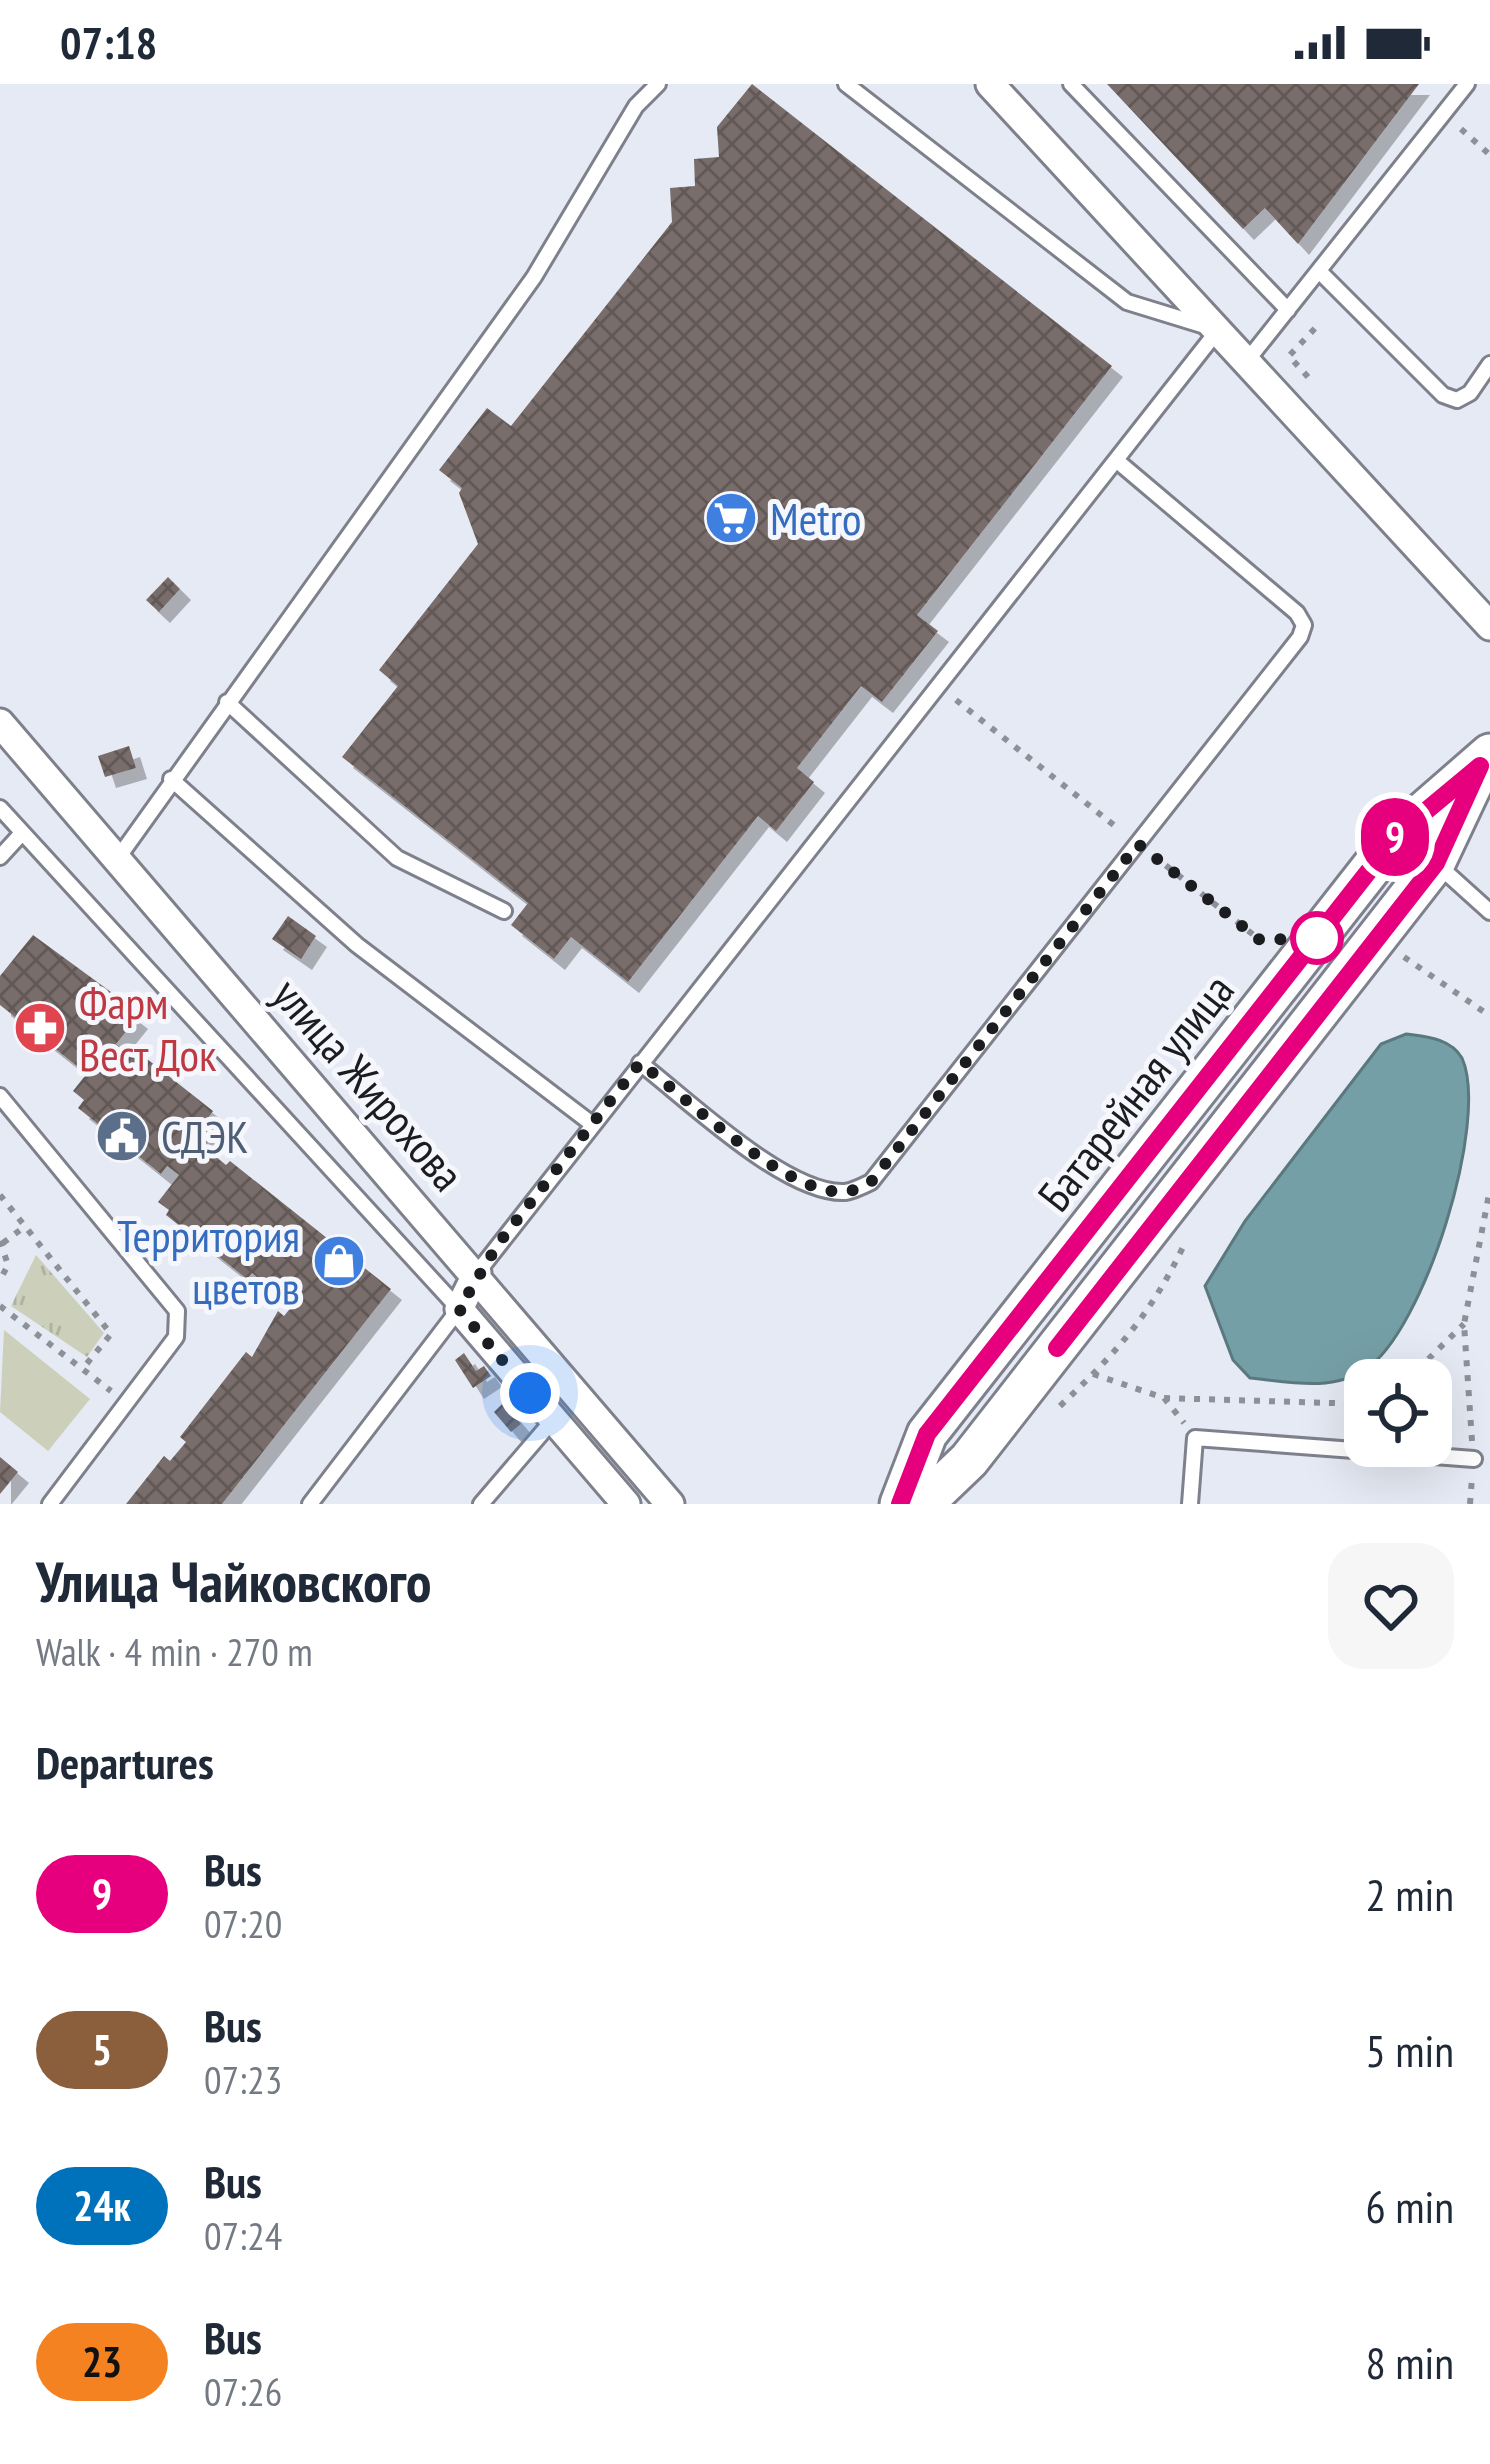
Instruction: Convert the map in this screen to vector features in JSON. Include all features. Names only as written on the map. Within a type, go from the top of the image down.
[{"type":"main road","name":"Батарейная улица","points":[[922,1504],[969,1460],[1436,863],[1485,760]]},
{"type":"main road","name":"Батарейная улица","points":[[900,1504],[927,1434],[1383,852],[1485,760]]},
{"type":"street","points":[[990,84],[1490,626]]},
{"type":"street","name":"улица Жирохова","points":[[0,723],[477,1273],[670,1504]]},
{"type":"street","points":[[477,1273],[459,1309],[626,1504]]},
{"type":"lane","points":[[118,858],[534,277],[636,106],[658,84]]},
{"type":"lane","points":[[477,1273],[1218,330],[1127,302],[846,84]]},
{"type":"lane","points":[[1071,84],[1288,310]]},
{"type":"lane","points":[[1246,362],[1467,84]]},
{"type":"lane","points":[[1319,271],[1443,395],[1457,400],[1470,393],[1490,364]]},
{"type":"lane","points":[[640,1063],[772,1165],[820,1188],[848,1192],[871,1182],[1138,844],[1300,637],[1304,625],[1297,613],[1116,460]]},
{"type":"lane","points":[[227,702],[397,858],[504,911]]},
{"type":"lane","points":[[171,779],[357,945],[592,1124]]},
{"type":"lane","points":[[0,808],[459,1309],[310,1504]]},
{"type":"lane","points":[[0,857],[22,833]]},
{"type":"lane","points":[[1436,863],[1490,912]]},
{"type":"lane","points":[[0,1096],[177,1311],[176,1337],[50,1504]]},
{"type":"lane","points":[[481,1504],[553,1420]]},
{"type":"lane","points":[[1190,1504],[1195,1438],[1474,1459]]},
{"type":"path","points":[[1454,123],[1490,155]]},
{"type":"path","points":[[1308,377],[1289,356],[1320,323]]},
{"type":"path","points":[[938,686],[1260,940]]},
{"type":"path","points":[[1396,952],[1490,1016]]},
{"type":"path","points":[[1470,1504],[1474,1459],[1464,1324],[1490,1189]]},
{"type":"path","points":[[0,1195],[111,1334],[84,1367]]},
{"type":"path","points":[[0,1280],[8,1264],[1,1242],[24,1227]]},
{"type":"path","points":[[0,1306],[84,1367],[128,1406]]},
{"type":"path","points":[[1428,1359],[1464,1324]]},
{"type":"path","points":[[1093,1375],[1165,1398],[1344,1403]]},
{"type":"green space","points":[[36,1255],[104,1333],[87,1357],[11,1306]]},
{"type":"green space","points":[[4,1330],[90,1399],[48,1451],[0,1412]]},
{"type":"water","points":[[1406,1034],[1451,1046],[1462,1058],[1468,1088],[1467,1127],[1446,1223],[1429,1270],[1388,1347],[1376,1359],[1344,1359],[1344,1379],[1295,1383],[1250,1378],[1233,1360],[1205,1286],[1245,1221],[1381,1044]]},
{"type":"building","name":"Metro","points":[[752,84],[1112,366],[917,615],[938,631],[882,702],[861,686],[797,768],[814,782],[776,831],[758,816],[628,982],[571,937],[554,959],[511,925],[528,903],[342,757],[398,686],[379,670],[478,544],[459,493],[462,488],[439,470],[487,408],[511,426],[672,222],[670,188],[695,186],[694,159],[719,157],[717,127]]},
{"type":"building","points":[[1107,84],[1419,84],[1298,244],[1265,208],[1243,229]]},
{"type":"building","points":[[168,577],[180,589],[159,612],[146,600]]},
{"type":"building","points":[[129,746],[136,768],[105,777],[98,756]]},
{"type":"building","points":[[288,916],[316,936],[301,959],[272,939]]},
{"type":"building","points":[[33,935],[126,1003],[123,1007],[137,1018],[116,1044],[138,1061],[142,1055],[213,1111],[208,1118],[219,1127],[204,1147],[226,1165],[230,1161],[391,1289],[222,1504],[126,1504],[164,1456],[170,1461],[186,1442],[180,1437],[246,1352],[252,1357],[278,1311],[284,1316],[293,1305],[276,1292],[281,1285],[272,1278],[267,1285],[252,1273],[247,1279],[166,1215],[169,1210],[158,1202],[179,1175],[167,1166],[161,1174],[78,1108],[84,1100],[73,1091],[92,1067],[82,1059],[77,1066],[0,1005],[0,976]]},
{"type":"building","points":[[464,1353],[476,1371],[484,1366],[491,1376],[473,1388],[455,1360]]},
{"type":"building","points":[[503,1403],[521,1424],[511,1432],[494,1412]]},
{"type":"building","points":[[0,1457],[18,1472],[0,1494]]},
{"type":"bus line","name":"9","points":[[900,1504],[927,1434],[1397,835],[1480,766],[1436,863],[1057,1348]]},
{"type":"place","name":"Metro","points":[[731,518]]},
{"type":"place","name":"Фарм Вест Док","points":[[40,1028]]},
{"type":"place","name":"СДЭК","points":[[122,1136]]},
{"type":"place","name":"Территория цветов","points":[[339,1261]]},
{"type":"route","points":[[530,1393],[459,1309],[498,1244],[640,1063],[772,1165],[820,1188],[848,1192],[871,1182],[1138,844],[1260,940],[1317,938]]}]
